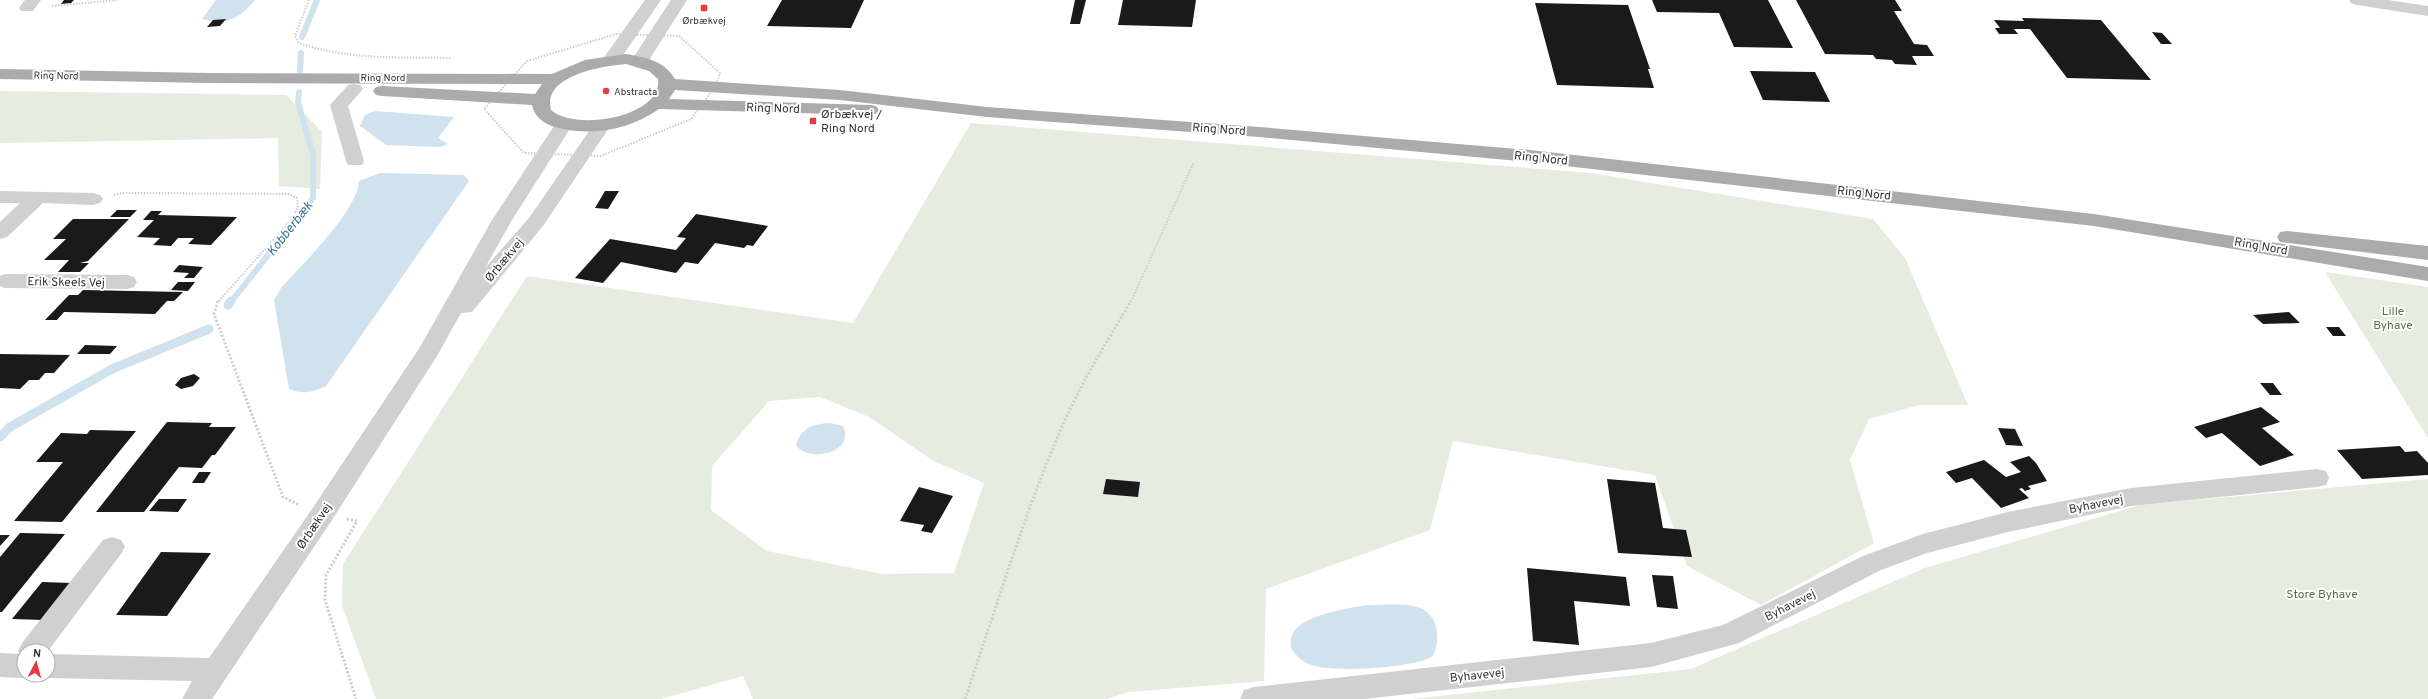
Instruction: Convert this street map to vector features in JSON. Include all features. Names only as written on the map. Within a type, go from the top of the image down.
[{"type":"main road","points":[[611,60],[640,61],[655,66],[664,74],[667,84],[663,94],[655,104],[627,118],[602,125],[582,126],[564,124],[550,119],[542,110],[540,100],[546,89],[557,79],[592,64],[611,60]]},
{"type":"main road","name":"Ring Nord","points":[[0,74],[208,78],[557,79]]},
{"type":"main road","name":"Ring Nord","points":[[208,78],[354,89],[540,100]]},
{"type":"main road","name":"Ring Nord","points":[[667,84],[840,95],[987,112],[1259,132],[1530,156],[2094,220],[2206,229],[2428,253]]},
{"type":"main road","name":"Ring Nord","points":[[655,104],[821,110],[987,112]]},
{"type":"main road","name":"Ring Nord","points":[[2094,220],[2428,274]]},
{"type":"street","points":[[611,60],[653,0]]},
{"type":"street","points":[[640,61],[679,0]]},
{"type":"street","points":[[2356,0],[2428,11]]},
{"type":"street","points":[[354,89],[339,105],[355,160]]},
{"type":"street","name":"Ørbækvej","points":[[196,699],[321,516],[429,351],[502,220],[564,124]]},
{"type":"street","name":"Ørbækvej","points":[[429,351],[536,222],[602,125]]},
{"type":"street","points":[[0,197],[93,199]]},
{"type":"street","points":[[0,233],[38,197]]},
{"type":"street","name":"Erik Skeels Vej","points":[[2,283],[127,282]]},
{"type":"street","name":"Byhavevej","points":[[1254,699],[1651,655],[1729,635],[1872,563],[1923,544],[2008,522],[2131,497],[2317,478]]},
{"type":"street","points":[[35,643],[112,547]]},
{"type":"street","points":[[56,666],[215,670]]},
{"type":"path","points":[[30,4],[118,0]]},
{"type":"path","points":[[310,0],[295,36],[299,43],[312,48],[345,54],[456,58]]},
{"type":"path","points":[[519,61],[527,61]]},
{"type":"path","points":[[965,699],[1036,491],[1065,420],[1085,379],[1131,300],[1193,164]]},
{"type":"path","points":[[93,199],[122,193],[289,194],[297,198],[298,207],[290,221],[218,300],[214,314],[283,497],[321,516],[357,521],[326,575],[326,600],[356,699]]},
{"type":"green space","points":[[0,91],[286,95],[322,132],[320,189],[279,186],[278,138],[0,143]]},
{"type":"green space","points":[[971,123],[1590,173],[1873,219],[1905,258],[1968,405],[1919,405],[1869,419],[1850,460],[1874,543],[1761,605],[1687,566],[1655,475],[1453,441],[1430,530],[1266,589],[1264,681],[1128,692],[1107,699],[753,699],[743,676],[661,699],[376,699],[342,606],[343,564],[527,276],[853,323]],"holes":[[[820,397],[869,417],[932,460],[984,483],[954,573],[882,574],[767,551],[711,510],[712,466],[769,401]]]},
{"type":"green space","name":"Lille Byhave","points":[[2325,272],[2428,287],[2428,438]]},
{"type":"green space","name":"Store Byhave","points":[[2428,479],[2428,699],[1411,699],[1691,669],[1925,568],[2140,505]]},
{"type":"water","points":[[216,0],[255,0],[244,12],[232,19],[218,22],[202,19]]},
{"type":"water","points":[[375,111],[454,117],[438,138],[448,144],[440,147],[386,145],[360,126],[365,115]]},
{"type":"water","points":[[380,173],[464,175],[469,181],[326,386],[308,392],[299,392],[289,389],[274,300],[281,288],[328,237],[339,222],[356,193],[359,181]]},
{"type":"water","points":[[830,423],[843,426],[845,435],[843,443],[837,448],[829,452],[811,454],[802,451],[796,445],[798,439],[808,428],[818,424]]},
{"type":"water","points":[[1370,605],[1406,605],[1424,610],[1430,615],[1436,627],[1437,642],[1433,656],[1410,664],[1374,668],[1337,669],[1308,664],[1295,654],[1291,648],[1292,635],[1303,623],[1332,612]]},
{"type":"building","points":[[64,0],[74,0],[71,3],[61,4]]},
{"type":"building","points":[[782,0],[864,0],[851,28],[767,26]]},
{"type":"building","points":[[1075,0],[1086,0],[1080,24],[1070,24]]},
{"type":"building","points":[[1123,0],[1196,0],[1192,27],[1118,25]]},
{"type":"building","points":[[1652,0],[1768,0],[1793,48],[1734,47],[1719,13],[1657,12]]},
{"type":"building","points":[[1796,0],[1895,0],[1902,11],[1894,11],[1914,44],[1927,45],[1934,56],[1912,56],[1917,65],[1895,64],[1892,60],[1876,59],[1873,55],[1825,54]]},
{"type":"building","points":[[1535,3],[1628,5],[1650,69],[1648,69],[1654,88],[1557,85]]},
{"type":"building","points":[[2022,18],[2101,20],[2151,80],[2067,78],[2030,29],[2014,29],[2018,34],[1999,34],[1995,28],[2000,28],[1994,20],[2024,21]]},
{"type":"building","points":[[226,19],[220,26],[207,27],[213,20]]},
{"type":"building","points":[[2152,32],[2162,33],[2172,44],[2161,44]]},
{"type":"building","points":[[1750,71],[1815,72],[1830,102],[1763,100]]},
{"type":"building","points":[[605,191],[619,191],[608,209],[595,208]]},
{"type":"building","points":[[117,210],[137,210],[130,217],[110,217]]},
{"type":"building","points":[[151,211],[162,211],[158,215],[237,217],[211,245],[188,244],[194,238],[178,238],[171,246],[153,245],[160,238],[137,237],[154,220],[143,220]]},
{"type":"building","points":[[696,214],[768,226],[753,246],[747,245],[744,248],[715,243],[698,264],[685,262],[676,273],[621,262],[603,283],[575,278],[610,239],[676,250],[686,238],[677,237]]},
{"type":"building","points":[[73,219],[129,219],[88,261],[80,263],[89,263],[80,272],[58,272],[69,260],[44,260],[66,239],[53,239]]},
{"type":"building","points":[[179,265],[203,267],[194,278],[184,278],[189,273],[173,272]]},
{"type":"building","points":[[178,282],[195,282],[188,291],[171,290]]},
{"type":"building","points":[[83,290],[183,292],[174,301],[167,301],[155,314],[64,312],[57,320],[45,320],[69,295],[78,295]]},
{"type":"building","points":[[2289,312],[2300,323],[2263,324],[2253,315]]},
{"type":"building","points":[[2326,327],[2339,327],[2346,336],[2333,336]]},
{"type":"building","points":[[85,345],[117,346],[110,354],[77,354]]},
{"type":"building","points":[[0,354],[70,355],[54,373],[45,373],[39,380],[29,380],[20,389],[0,388]]},
{"type":"building","points":[[194,374],[200,378],[193,386],[181,389],[175,385],[181,378]]},
{"type":"building","points":[[2260,383],[2273,383],[2282,395],[2270,395]]},
{"type":"building","points":[[2261,407],[2280,422],[2262,428],[2294,455],[2260,466],[2222,433],[2206,438],[2194,427]]},
{"type":"building","points":[[167,422],[212,423],[209,427],[236,427],[215,455],[212,455],[202,468],[179,467],[144,512],[96,512]]},
{"type":"building","points":[[1998,428],[2015,429],[2023,446],[2006,445]]},
{"type":"building","points":[[90,430],[136,431],[62,522],[14,521],[63,462],[36,462],[61,433],[87,434]]},
{"type":"building","points":[[2400,446],[2405,452],[2417,451],[2428,463],[2428,475],[2362,479],[2337,450]]},
{"type":"building","points":[[2029,456],[2036,463],[2047,481],[2028,486],[2031,489],[2025,491],[2022,488],[2019,489],[2029,498],[2001,508],[1972,478],[1956,483],[1946,472],[1984,460],[2006,477],[2021,472],[2010,462]]},
{"type":"building","points":[[199,472],[211,472],[204,483],[192,483]]},
{"type":"building","points":[[1106,479],[1140,482],[1138,497],[1103,494]]},
{"type":"building","points":[[1607,479],[1655,483],[1663,528],[1686,530],[1692,557],[1618,553]]},
{"type":"building","points":[[919,487],[953,496],[932,533],[921,531],[924,525],[900,521]]},
{"type":"building","points":[[159,499],[187,499],[178,512],[149,511]]},
{"type":"building","points":[[20,533],[65,534],[2,612],[0,612],[0,557]]},
{"type":"building","points":[[0,535],[10,535],[0,546]]},
{"type":"building","points":[[161,552],[211,553],[167,616],[116,615]]},
{"type":"building","points":[[1527,568],[1626,577],[1630,606],[1574,601],[1579,645],[1533,641]]},
{"type":"building","points":[[1652,575],[1673,576],[1678,609],[1657,607]]},
{"type":"building","points":[[42,582],[72,583],[43,620],[12,619]]},
{"type":"waterway","name":"Kobberbæk","points":[[302,37],[317,0]]},
{"type":"waterway","name":"Kobberbæk","points":[[300,71],[301,53]]},
{"type":"waterway","name":"Kobberbæk","points":[[231,302],[313,198],[313,154],[298,102],[299,92]]},
{"type":"waterway","name":"Kobberbæk","points":[[228,305],[231,301]]},
{"type":"waterway","name":"Kobberbæk","points":[[0,437],[10,427],[112,369],[209,329]]},
{"type":"place","name":"Ørbækvej","points":[[704,8]]},
{"type":"place","name":"Abstracta","points":[[606,91]]},
{"type":"place","name":"Ørbækvej / Ring Nord","points":[[813,121]]}]
